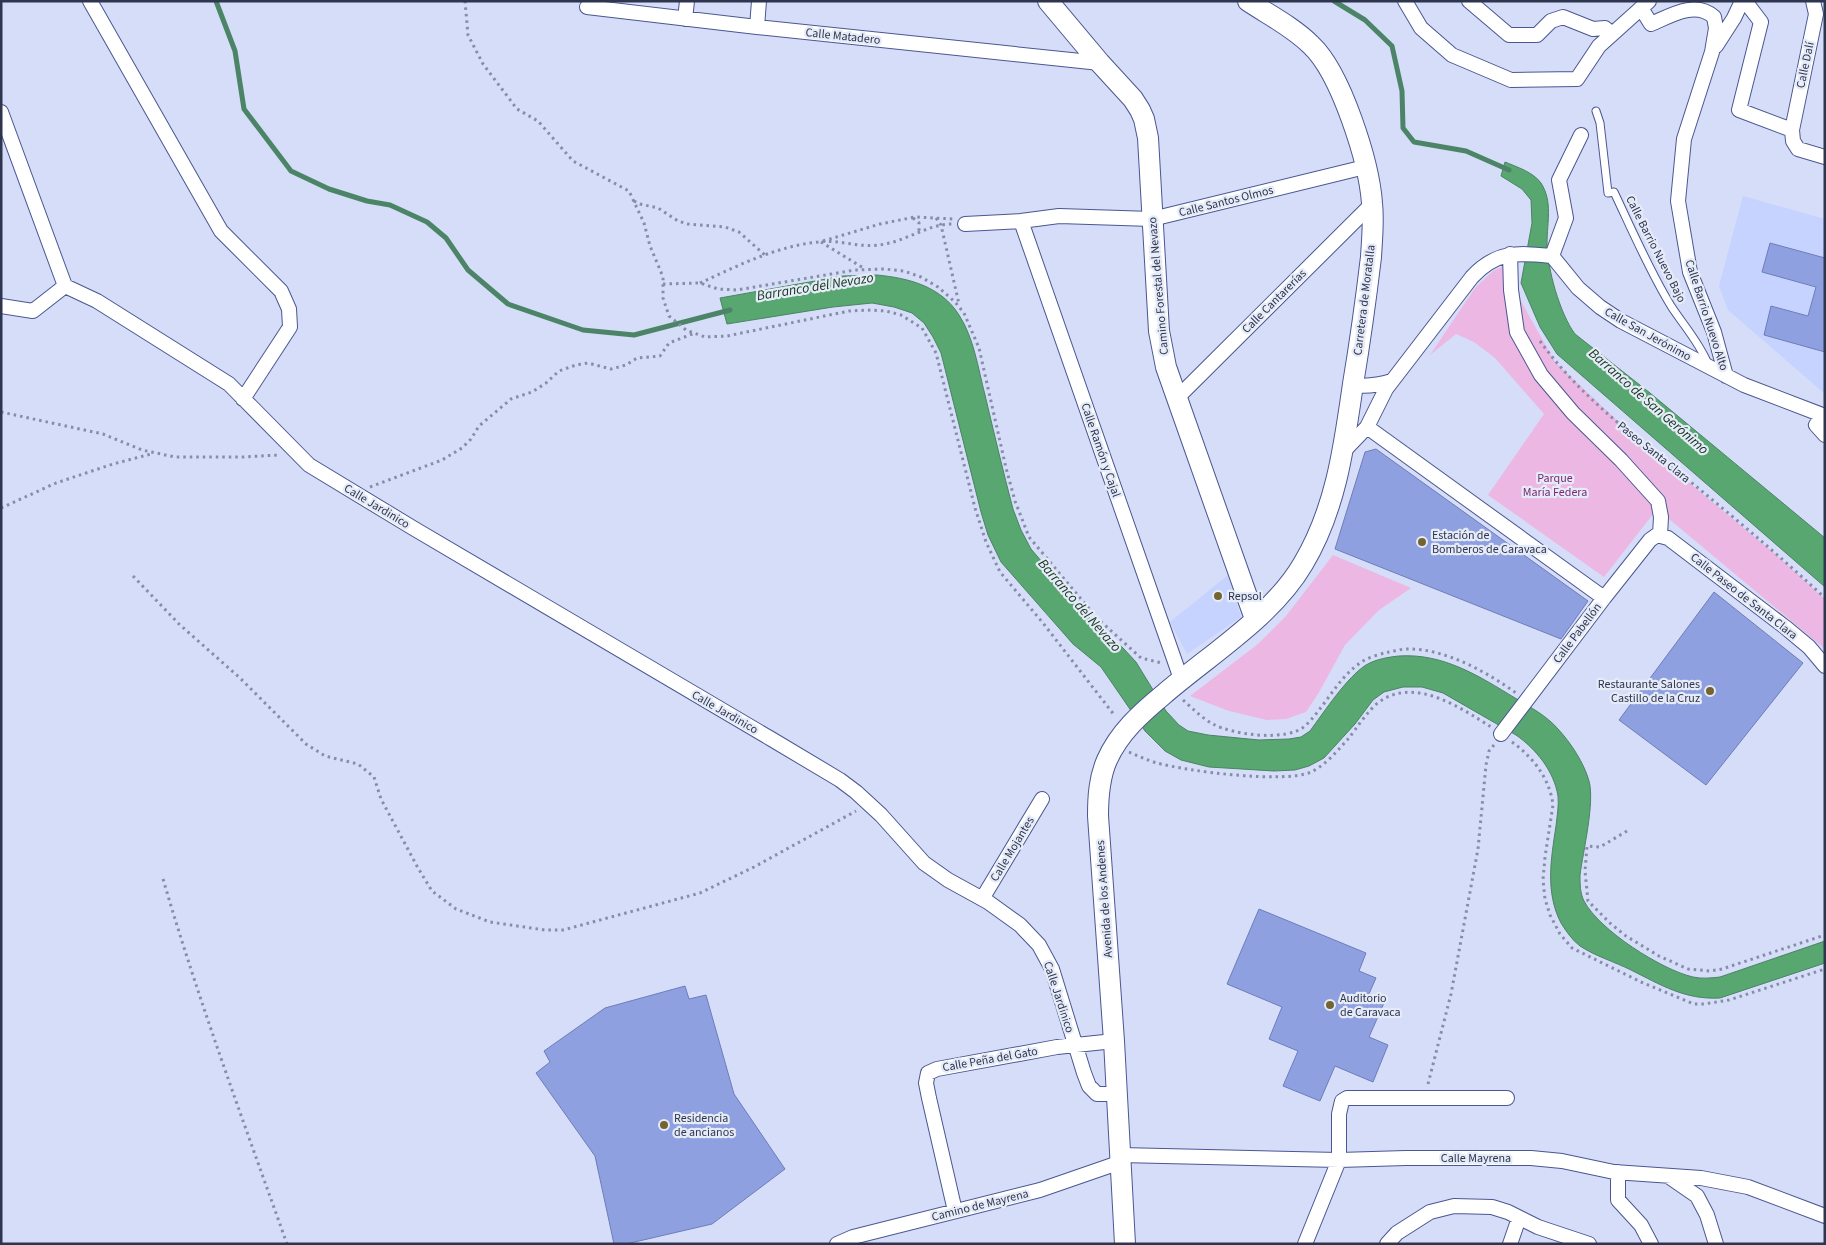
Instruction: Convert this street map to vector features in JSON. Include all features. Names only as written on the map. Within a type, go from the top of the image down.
[{"type":"main road","name":"Camino Forestal del Nevazo","points":[[1048,1],[1132,99],[1144,119],[1148,138],[1159,331],[1166,366],[1255,620]]},
{"type":"main road","name":"Carretera de Moratalla","points":[[1248,1],[1299,34],[1312,46],[1325,63],[1343,96],[1365,167],[1372,204],[1370,266],[1358,386],[1349,414],[1343,452],[1327,513],[1311,549],[1285,590],[1255,620]]},
{"type":"main road","name":"Avenida de los Andenes","points":[[1125,1244],[1114,1041],[1098,808],[1103,772],[1114,746],[1126,729],[1175,677],[1255,620]]},
{"type":"street","points":[[90,1],[221,231],[281,291],[289,309],[290,327],[243,399]]},
{"type":"street","points":[[685,19],[687,1]]},
{"type":"street","points":[[757,27],[759,1]]},
{"type":"street","points":[[1405,1],[1420,28],[1452,55],[1511,80],[1577,79],[1599,46],[1645,4]]},
{"type":"street","points":[[1468,1],[1509,35],[1537,35],[1551,20],[1563,17],[1593,29],[1604,28],[1612,34]]},
{"type":"street","points":[[1712,52],[1734,18],[1742,1]]},
{"type":"street","points":[[1746,1],[1761,22],[1739,110],[1792,130],[1793,141],[1798,149],[1825,157]]},
{"type":"street","name":"Calle Dalí","points":[[1792,130],[1816,14],[1813,1]]},
{"type":"street","name":"Calle Barrio Nuevo Alto","points":[[1645,4],[1651,24],[1684,11],[1698,8],[1709,12],[1714,17],[1716,28],[1712,52],[1684,139],[1678,201],[1690,272],[1714,332],[1726,376]]},
{"type":"street","name":"Calle Matadero","points":[[587,7],[615,6],[685,19],[1100,63]]},
{"type":"street","points":[[1,112],[66,286],[33,311],[1,306]]},
{"type":"street","points":[[1343,452],[1367,427],[1392,381],[1460,292],[1481,268],[1492,259],[1510,254],[1550,256],[1566,218],[1559,180],[1581,135]]},
{"type":"street","name":"Calle Santos Olmos","points":[[965,224],[1021,221],[1059,216],[1152,219],[1365,167]]},
{"type":"street","name":"Calle Cantarerías","points":[[1177,398],[1372,204]]},
{"type":"street","name":"Calle Ramón y Cajal","points":[[1021,221],[1175,677]]},
{"type":"street","name":"Paseo Santa Clara","points":[[1510,254],[1511,290],[1516,332],[1541,375],[1572,413],[1622,460],[1658,501],[1661,517],[1659,535]]},
{"type":"street","name":"Calle San Jerónimo","points":[[1550,256],[1578,288],[1600,307],[1622,321],[1744,385],[1824,416]]},
{"type":"street","name":"Calle Jardinico","points":[[66,286],[97,301],[229,384],[309,465],[856,792],[870,804],[924,863],[1020,925],[1039,945],[1052,969],[1084,1073],[1094,1092],[1117,1094]]},
{"type":"street","points":[[1358,386],[1379,385],[1392,381]]},
{"type":"street","points":[[1358,386],[1372,391],[1377,400],[1378,407]]},
{"type":"street","points":[[1349,414],[1349,425],[1352,430],[1360,432],[1367,427]]},
{"type":"street","points":[[1824,416],[1816,424],[1825,435]]},
{"type":"street","points":[[1367,427],[1604,598]]},
{"type":"street","name":"Calle Pabellón","points":[[1501,734],[1650,540],[1659,535]]},
{"type":"street","name":"Calle Paseo de Santa Clara","points":[[1659,535],[1668,538],[1785,627],[1808,647],[1825,666]]},
{"type":"street","name":"Calle Mojantes","points":[[982,899],[1042,799]]},
{"type":"street","points":[[1074,1045],[1114,1041]]},
{"type":"street","name":"Calle Peña del Gato","points":[[955,1211],[929,1098],[926,1077],[928,1073],[937,1069],[1074,1045]]},
{"type":"street","points":[[1306,1244],[1339,1160],[1339,1114],[1342,1101],[1347,1098],[1507,1098]]},
{"type":"street","name":"Camino de Mayrena","points":[[837,1244],[853,1237],[1040,1190],[1120,1158]]},
{"type":"street","name":"Calle Mayrena","points":[[1120,1158],[1339,1160],[1531,1158],[1562,1161],[1618,1172],[1701,1178],[1748,1187],[1825,1216]]},
{"type":"street","points":[[1618,1172],[1618,1200],[1641,1225],[1650,1244]]},
{"type":"street","points":[[1667,1176],[1697,1196],[1716,1244]]},
{"type":"street","points":[[1387,1244],[1397,1233],[1430,1212],[1454,1206],[1492,1207],[1538,1227],[1585,1243]]},
{"type":"street","points":[[1510,1244],[1520,1218]]},
{"type":"lane","name":"Calle Barrio Nuevo Bajo","points":[[1596,111],[1600,123],[1608,193],[1614,192],[1671,306],[1702,350],[1709,367]]},
{"type":"path","points":[[465,1],[468,35],[483,64],[517,109],[538,121],[573,161],[629,191],[644,222],[650,246],[663,277],[663,298],[669,316],[686,330],[705,337],[727,336],[850,311],[871,310],[901,315],[922,328],[936,353],[975,508],[986,542],[1000,572],[1043,623],[1126,729]]},
{"type":"path","points":[[633,200],[640,204],[658,208],[678,221],[688,224],[725,227],[739,232],[766,256]]},
{"type":"path","points":[[700,283],[796,246],[911,217],[949,218],[965,224]]},
{"type":"path","points":[[911,217],[920,222],[919,233]]},
{"type":"path","points":[[936,218],[941,225],[960,308]]},
{"type":"path","points":[[820,241],[860,246],[878,245],[898,242],[928,228],[941,225],[965,224]]},
{"type":"path","points":[[820,241],[866,269]]},
{"type":"path","points":[[663,284],[700,283],[718,289],[737,290],[866,269],[884,268],[904,271],[921,277],[938,287],[964,313],[979,348],[1006,468],[1015,501],[1029,537],[1097,618],[1141,658],[1158,663],[1175,677],[1198,714],[1214,724],[1231,731],[1257,734],[1293,733],[1304,727],[1339,684],[1361,662],[1380,654],[1408,649],[1433,652],[1455,658],[1502,683],[1527,700]]},
{"type":"path","points":[[355,493],[390,478],[442,460],[462,448],[480,426],[511,400],[532,392],[559,371],[588,363],[611,369],[626,365],[637,358],[654,358],[660,356],[669,343],[695,333]]},
{"type":"path","name":"Paseo Santa Clara","points":[[1540,340],[1555,362],[1588,396],[1639,441],[1761,541],[1825,598]]},
{"type":"path","points":[[1,412],[104,434],[142,450],[175,457],[242,458],[297,454]]},
{"type":"path","points":[[1,508],[56,482],[154,453]]},
{"type":"path","points":[[133,576],[180,624],[240,678],[306,744],[325,756],[358,764],[374,777],[381,799],[432,891],[456,908],[490,922],[545,930],[563,930],[700,893],[754,867],[870,804]]},
{"type":"path","points":[[1114,746],[1157,763],[1212,772],[1266,777],[1303,775],[1317,769],[1328,760],[1357,729],[1377,703],[1385,698],[1411,692],[1432,697],[1457,707],[1526,752],[1535,762],[1546,781],[1553,805],[1544,872],[1545,899],[1560,934],[1572,948],[1641,982],[1694,1004],[1729,1000],[1825,969]]},
{"type":"path","points":[[1424,1097],[1453,984],[1478,850],[1489,752],[1501,734]]},
{"type":"path","points":[[1627,831],[1600,847],[1587,846],[1585,878],[1588,901],[1619,930],[1659,956],[1688,969],[1710,971],[1738,965],[1825,935]]},
{"type":"path","points":[[163,879],[178,931],[287,1244]]},
{"type":"shaded area","points":[[1743,196],[1825,219],[1825,394],[1728,310],[1719,286]]},
{"type":"shaded area","name":"Repsol","points":[[1228,575],[1241,617],[1187,654],[1170,622]]},
{"type":"green space","name":"Parque María Federa","points":[[1506,265],[1523,305],[1555,362],[1639,441],[1774,553],[1825,599],[1825,649],[1657,509],[1604,577],[1488,495],[1544,414],[1495,358],[1474,342],[1456,334],[1430,355],[1475,288],[1493,271]]},
{"type":"green space","points":[[1333,555],[1411,588],[1379,610],[1345,645],[1306,712],[1286,719],[1267,720],[1229,711],[1190,696],[1258,644],[1286,616]]},
{"type":"water","points":[[1505,162],[1534,176],[1545,190],[1548,205],[1547,243],[1549,265],[1564,315],[1575,334],[1650,393],[1825,538],[1825,587],[1557,354],[1540,327],[1521,283],[1532,223],[1531,200],[1522,189],[1501,176]]},
{"type":"water","points":[[877,275],[900,278],[923,285],[943,297],[959,315],[975,353],[1013,509],[1031,549],[1095,624],[1136,662],[1166,711],[1179,725],[1188,731],[1208,735],[1259,740],[1301,737],[1310,731],[1336,695],[1366,665],[1382,659],[1399,656],[1431,658],[1446,662],[1474,674],[1538,712],[1549,720],[1568,741],[1587,774],[1591,801],[1580,875],[1581,892],[1584,901],[1592,912],[1617,936],[1649,958],[1680,973],[1696,978],[1720,977],[1825,941],[1825,963],[1720,998],[1707,998],[1696,997],[1674,990],[1580,946],[1561,923],[1556,911],[1551,887],[1551,863],[1558,800],[1553,778],[1537,754],[1516,735],[1443,693],[1422,687],[1403,687],[1384,692],[1373,700],[1355,724],[1324,758],[1309,766],[1295,770],[1274,771],[1209,767],[1181,760],[1165,751],[1145,731],[1101,667],[1073,644],[1001,562],[988,535],[981,512],[941,353],[924,323],[912,313],[872,303],[833,307],[727,324],[720,298],[843,276]]},
{"type":"building","points":[[1770,243],[1825,258],[1825,352],[1764,335],[1771,306],[1808,316],[1816,287],[1762,272]]},
{"type":"building","name":"Estación de Bomberos de Caravaca","points":[[1376,449],[1588,601],[1561,639],[1335,549],[1365,452]]},
{"type":"building","name":"Restaurante Salones Castillo de la Cruz","points":[[1714,592],[1803,663],[1706,785],[1619,720]]},
{"type":"building","name":"Auditorio de Caravaca","points":[[1259,909],[1366,953],[1359,971],[1376,978],[1368,996],[1384,1003],[1369,1037],[1388,1045],[1373,1082],[1335,1066],[1320,1101],[1283,1086],[1298,1051],[1269,1039],[1282,1007],[1227,984]]},
{"type":"building","name":"Residencia de ancianos","points":[[685,986],[689,999],[706,995],[734,1094],[785,1169],[712,1224],[626,1244],[614,1244],[595,1156],[536,1073],[550,1062],[544,1051],[605,1008]]},
{"type":"waterway","name":"Barranco del Nevazo","points":[[216,1],[235,51],[244,109],[291,171],[329,189],[367,201],[390,205],[427,222],[446,238],[468,270],[508,304],[583,330],[634,335],[730,310]]},
{"type":"waterway","name":"Barranco de San Gerónimo","points":[[1334,1],[1365,20],[1392,46],[1402,91],[1403,128],[1414,142],[1466,151],[1509,170]]},
{"type":"place","name":"Estación de Bomberos de Caravaca","points":[[1422,542]]},
{"type":"place","name":"Repsol","points":[[1218,596]]},
{"type":"place","name":"Restaurante Salones Castillo de la Cruz","points":[[1710,691]]},
{"type":"place","name":"Auditorio de Caravaca","points":[[1330,1005]]},
{"type":"place","name":"Residencia de ancianos","points":[[664,1125]]}]
